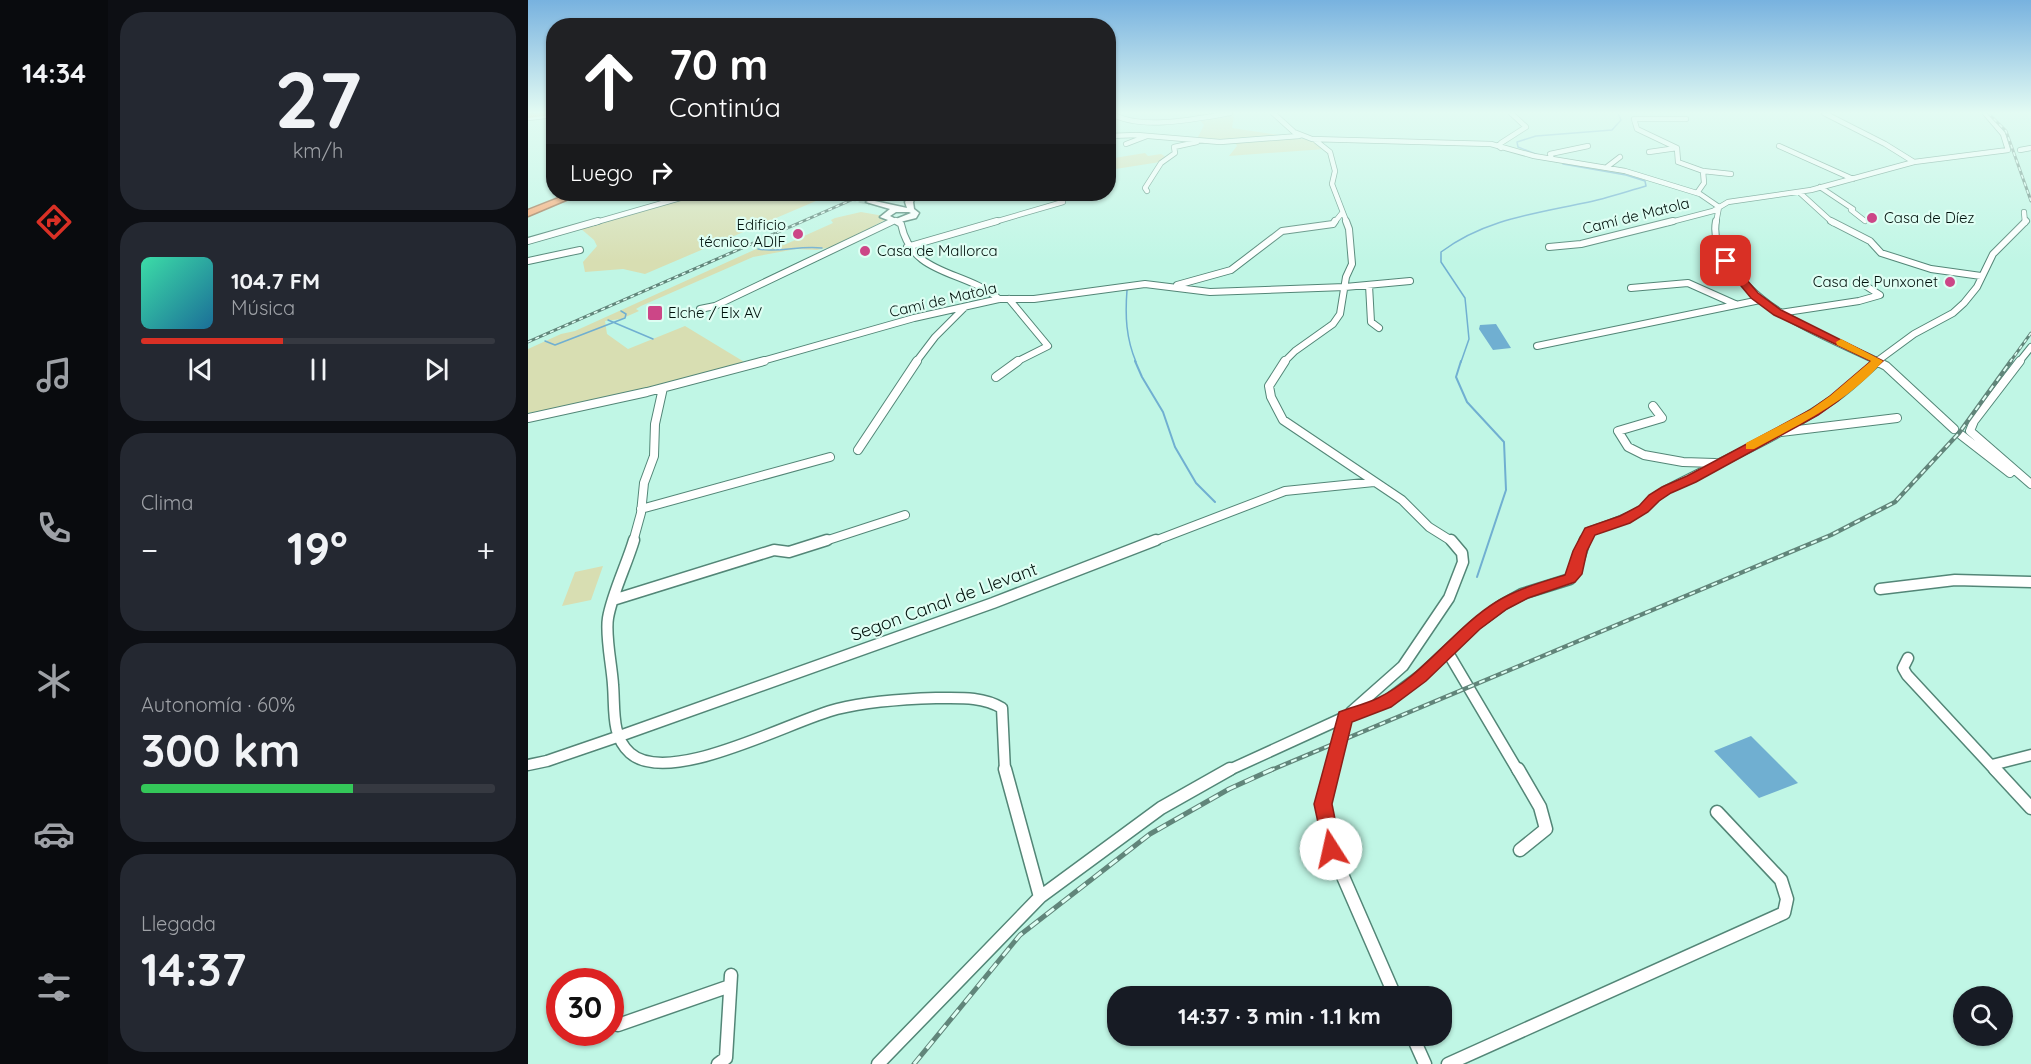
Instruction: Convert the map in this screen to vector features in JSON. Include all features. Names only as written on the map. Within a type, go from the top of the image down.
[{"type":"highway","points":[[528,208],[546,201]]},
{"type":"highway","points":[[528,213],[558,201]]},
{"type":"main road","points":[[906,209],[910,201]]},
{"type":"main road","points":[[870,202],[888,208],[906,209],[915,214],[908,219],[892,223],[884,216],[888,208]]},
{"type":"street","points":[[1147,191],[1145,188],[1161,163]]},
{"type":"street","points":[[1333,163],[1335,171],[1332,184],[1349,229],[1353,255],[1340,314],[1333,324],[1295,351],[1281,365],[1269,386],[1271,397],[1283,420],[1402,500],[1429,526],[1454,542],[1462,553],[1463,562],[1449,598],[1403,666],[1345,717],[1323,804],[1331,849],[1391,986]]},
{"type":"street","points":[[1577,163],[1607,167],[1709,198],[1719,207],[1714,230],[1717,244],[1738,278],[1760,300],[1780,313],[1878,361],[1904,380],[1954,429]]},
{"type":"street","points":[[1607,167],[1613,163]]},
{"type":"street","points":[[1680,163],[1703,171],[1731,174]]},
{"type":"street","points":[[1816,163],[1853,179]]},
{"type":"street","name":"Camí de Matola","points":[[1549,247],[1581,244],[1713,211],[1728,202],[1799,192],[1912,163]]},
{"type":"street","points":[[1698,193],[1706,178],[1703,171]]},
{"type":"street","points":[[1820,187],[1853,209],[1851,210],[1866,221]]},
{"type":"street","points":[[1799,192],[1833,223],[1870,242],[1881,253],[1931,269],[1981,276]]},
{"type":"street","points":[[528,241],[669,201]]},
{"type":"street","points":[[907,247],[1063,202]]},
{"type":"street","points":[[878,1064],[1040,897],[1161,808],[1229,770],[1345,717],[1385,702],[1420,676],[1475,625],[1502,605],[1522,594],[1570,579],[1575,574],[1580,551],[1590,531],[1625,519],[1644,509],[1654,498],[1667,490],[1692,479],[1834,399],[1914,334],[1953,313],[1977,287],[1981,276],[2003,243],[2026,222],[2024,212]]},
{"type":"street","points":[[1164,286],[1191,283],[1231,270],[1282,231],[1333,224],[1342,213]]},
{"type":"street","points":[[700,309],[715,306],[892,223],[907,247],[939,270],[986,287],[999,299]]},
{"type":"street","points":[[528,261],[580,250]]},
{"type":"street","name":"Camí de Matola","points":[[528,417],[663,388],[999,299],[1034,299],[1135,285],[1210,292],[1345,287],[1410,281]]},
{"type":"street","points":[[1631,288],[1688,283],[1732,304],[1741,304]]},
{"type":"street","points":[[1369,285],[1371,322],[1379,328]]},
{"type":"street","points":[[1780,313],[1859,301],[1880,295],[1866,286]]},
{"type":"street","points":[[996,377],[1024,357],[1048,346],[1009,299]]},
{"type":"street","points":[[1537,346],[1760,300]]},
{"type":"street","points":[[858,450],[922,356],[942,330],[966,306]]},
{"type":"street","points":[[2031,347],[1974,421],[1970,431],[2031,486]]},
{"type":"street","points":[[663,388],[655,424],[654,456],[644,483],[633,543],[608,618],[607,631],[618,737],[621,746],[647,760],[668,763],[691,761],[811,717],[854,705],[897,699],[956,698],[994,701],[1002,708],[1003,764],[1040,897]]},
{"type":"street","points":[[1653,406],[1662,418],[1618,431],[1628,447],[1635,452],[1664,460],[1699,464],[1719,462]]},
{"type":"street","points":[[1774,433],[1897,418]]},
{"type":"street","points":[[1962,435],[1989,459],[2031,486]]},
{"type":"street","points":[[641,509],[830,457]]},
{"type":"street","name":"Segon Canal de Llevant","points":[[528,767],[993,603],[1267,497],[1285,491],[1374,482]]},
{"type":"street","points":[[613,600],[774,550],[789,552],[905,515]]},
{"type":"street","points":[[1880,589],[1933,579],[1962,577],[2031,582]]},
{"type":"street","points":[[1447,651],[1540,807],[1546,829],[1520,850]]},
{"type":"street","points":[[1908,658],[1903,668],[1907,675],[2031,808]]},
{"type":"street","points":[[1992,765],[2031,755]]},
{"type":"street","points":[[1448,1064],[1784,914],[1787,898],[1781,880],[1717,812]]},
{"type":"street","points":[[624,1023],[730,980],[726,1058],[718,1064]]},
{"type":"street","points":[[1417,1046],[1425,1064]]},
{"type":"green space","points":[[1116,163],[1156,163],[1116,169]]},
{"type":"green space","points":[[677,201],[816,201],[645,274],[623,269],[585,272],[583,262],[597,246],[594,240],[580,228]]},
{"type":"green space","points":[[861,212],[884,216],[885,220],[836,246],[817,250],[796,249],[753,257],[641,306],[636,309],[639,311],[621,319],[605,321],[607,334],[628,349],[685,326],[746,363],[647,392],[528,413],[528,349],[561,334],[575,331],[765,245],[774,242],[784,245],[833,223],[831,220],[835,218]]},
{"type":"green space","points":[[603,566],[591,600],[562,606],[575,572]]},
{"type":"water","points":[[1496,324],[1511,348],[1493,350],[1479,329],[1480,325]]},
{"type":"water","points":[[1751,736],[1798,783],[1759,798],[1714,751]]},
{"type":"waterway","points":[[1461,362],[1469,339],[1465,298],[1441,262],[1441,252],[1457,241],[1491,225],[1600,200],[1646,186],[1645,181],[1626,175],[1563,164]]},
{"type":"waterway","points":[[758,249],[822,248]]},
{"type":"waterway","points":[[1127,290],[1127,327],[1136,362]]},
{"type":"waterway","points":[[614,322],[625,318],[626,314],[621,311]]},
{"type":"waterway","points":[[608,320],[614,322]]},
{"type":"waterway","points":[[545,341],[555,345],[614,322]]},
{"type":"waterway","points":[[614,322],[653,339]]},
{"type":"waterway","points":[[1135,361],[1163,412],[1175,447],[1196,483],[1215,502]]},
{"type":"waterway","points":[[1461,361],[1456,377],[1467,402],[1504,442],[1506,490],[1477,577]]},
{"type":"railway","points":[[2017,163],[2031,201]]},
{"type":"railway","points":[[528,342],[849,201]]},
{"type":"railway","points":[[2010,362],[2031,333]]},
{"type":"railway","points":[[1269,771],[1831,535],[1895,502],[1959,433],[2011,361]]},
{"type":"railway","points":[[914,1064],[1020,935],[1150,834],[1229,789],[1273,769]]},
{"type":"slow traffic","points":[[1750,446],[1834,399],[1878,361],[1841,342]]},
{"type":"place","name":"Casa de Díez","points":[[1872,218]]},
{"type":"place","name":"Edificio técnico ADIF","points":[[798,234]]},
{"type":"place","name":"Casa de Mallorca","points":[[865,251]]},
{"type":"place","name":"Casa de Punxonet","points":[[1950,282]]},
{"type":"place","name":"Elche / Elx AV","points":[[655,313]]},
{"type":"route","points":[[1331,849],[1323,804],[1345,717],[1385,702],[1420,676],[1475,625],[1502,605],[1522,594],[1570,579],[1575,574],[1580,551],[1590,531],[1625,519],[1644,509],[1654,498],[1667,490],[1692,479],[1719,462],[1814,412],[1834,399],[1878,361],[1766,305],[1738,278],[1726,261]]}]
